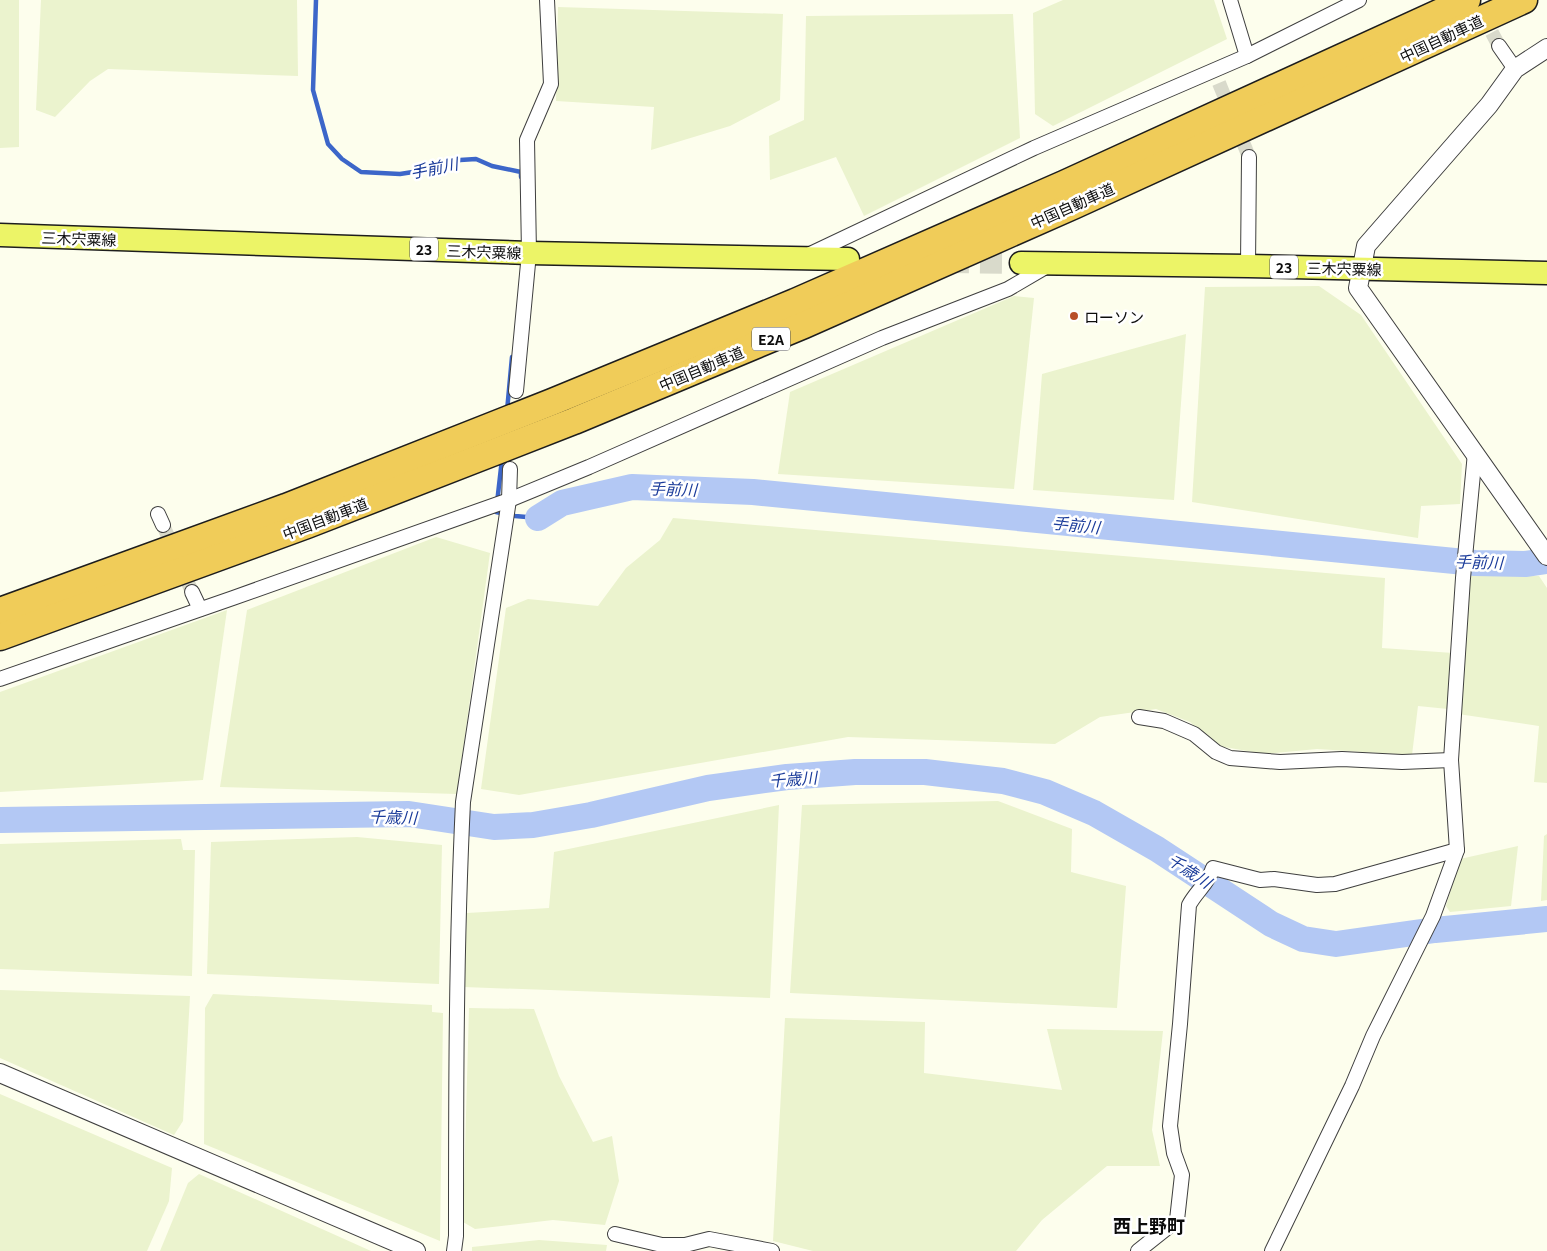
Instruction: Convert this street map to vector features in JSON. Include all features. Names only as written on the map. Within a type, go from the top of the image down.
[{"type":"highway","name":"中国自動車道","points":[[0,611],[286,507],[552,402],[759,317],[1064,184],[1467,0]]},
{"type":"highway","name":"中国自動車道","points":[[0,637],[326,518],[574,421],[777,336],[1075,205],[1524,0]]},
{"type":"main road","name":"三木宍粟線","points":[[0,235],[848,260]]},
{"type":"main road","name":"三木宍粟線","points":[[1021,263],[1547,273]]},
{"type":"street","points":[[516,391],[529,252],[527,140],[551,84],[546,0]]},
{"type":"street","points":[[1230,0],[1247,56]]},
{"type":"street","points":[[802,259],[1034,148],[1216,77],[1247,56],[1358,0]]},
{"type":"street","points":[[1499,46],[1515,69]]},
{"type":"street","points":[[1547,48],[1515,69],[1489,106],[1366,246],[1358,288],[1547,556]]},
{"type":"street","points":[[1248,266],[1249,157]]},
{"type":"street","points":[[0,679],[508,500],[589,467],[874,341],[1008,289],[1050,264]]},
{"type":"street","points":[[1272,1251],[1352,1086],[1373,1036],[1428,925],[1457,850],[1451,760],[1465,558],[1475,453]]},
{"type":"street","points":[[454,1251],[456,1236],[456,996],[462,809],[508,500],[510,469]]},
{"type":"street","points":[[192,592],[200,609]]},
{"type":"street","points":[[1139,717],[1164,720],[1194,734],[1216,752],[1230,758],[1280,762],[1342,759],[1402,762],[1451,760]]},
{"type":"street","points":[[1138,1251],[1177,1220],[1182,1175],[1174,1153],[1170,1126],[1189,906],[1196,893],[1211,874],[1213,868],[1260,880],[1274,879],[1317,885],[1335,884],[1457,850]]},
{"type":"street","points":[[0,1073],[416,1251]]},
{"type":"street","points":[[616,1234],[662,1245],[710,1245],[772,1251]]},
{"type":"green space","points":[[0,0],[19,0],[19,147],[0,148]]},
{"type":"green space","points":[[41,0],[297,0],[298,76],[108,69],[90,81],[55,117],[36,110]]},
{"type":"green space","points":[[1063,0],[1214,0],[1227,39],[1053,126],[1035,114],[1033,13]]},
{"type":"green space","points":[[558,7],[783,14],[780,100],[730,126],[651,150],[654,107],[556,101]]},
{"type":"green space","points":[[1013,14],[1020,138],[864,216],[836,157],[770,180],[769,136],[804,120],[806,16]]},
{"type":"green space","points":[[1319,286],[1361,315],[1462,464],[1460,504],[1421,506],[1418,538],[1192,502],[1205,287]]},
{"type":"green space","points":[[1014,296],[1034,298],[1014,489],[778,474],[790,392]]},
{"type":"green space","points":[[1186,334],[1174,500],[1033,490],[1042,374]]},
{"type":"green space","points":[[673,518],[1385,578],[1382,648],[1453,653],[1448,709],[1418,706],[1412,755],[1317,749],[1265,754],[1218,746],[1190,722],[1156,709],[1100,717],[1055,744],[848,737],[519,795],[481,789],[506,608],[528,599],[598,606],[626,568],[660,540]]},
{"type":"green space","points":[[436,537],[490,553],[457,794],[220,787],[247,610]]},
{"type":"green space","points":[[1470,576],[1539,576],[1547,588],[1547,783],[1534,782],[1539,726],[1458,714]]},
{"type":"green space","points":[[227,610],[203,780],[0,792],[0,692]]},
{"type":"green space","points":[[998,801],[1072,829],[1071,872],[1126,886],[1117,1008],[790,993],[802,805]]},
{"type":"green space","points":[[779,805],[770,998],[464,987],[467,913],[549,908],[554,852]]},
{"type":"green space","points":[[1547,834],[1547,900],[1541,901],[1544,836]]},
{"type":"green space","points":[[357,837],[442,845],[439,984],[207,974],[211,842]]},
{"type":"green space","points":[[181,839],[183,850],[195,850],[192,976],[0,969],[0,844]]},
{"type":"green space","points":[[1518,846],[1511,906],[1450,912],[1446,906],[1460,859]]},
{"type":"green space","points":[[0,990],[190,996],[183,1121],[174,1135],[0,1058]]},
{"type":"green space","points":[[213,994],[432,1005],[432,1012],[443,1013],[440,1241],[204,1144],[205,1008]]},
{"type":"green space","points":[[469,1008],[534,1009],[559,1076],[593,1142],[612,1136],[619,1181],[605,1225],[553,1220],[475,1229],[463,1222]]},
{"type":"green space","points":[[785,1018],[925,1022],[924,1073],[1062,1090],[1047,1029],[1163,1031],[1152,1130],[1160,1166],[1107,1166],[1042,1220],[1016,1251],[813,1251],[773,1241]]},
{"type":"green space","points":[[0,1094],[172,1168],[169,1201],[147,1251],[0,1251]]},
{"type":"green space","points":[[199,1174],[371,1251],[160,1251],[188,1183]]},
{"type":"green space","points":[[539,1240],[607,1245],[606,1251],[472,1251],[472,1247]]},
{"type":"waterway","name":"手前川","points":[[316,0],[313,90],[328,144],[342,159],[361,172],[400,174],[432,169],[460,160],[476,159],[492,166],[521,172],[521,177]]},
{"type":"waterway","name":"手前川","points":[[507,411],[512,357]]},
{"type":"waterway","name":"手前川","points":[[502,459],[496,512],[538,518]]},
{"type":"waterway","name":"手前川","points":[[538,518],[562,503],[632,487],[753,492],[1475,563],[1525,564],[1547,561]]},
{"type":"waterway","name":"千歳川","points":[[0,820],[409,814],[494,827],[533,825],[591,815],[708,788],[787,777],[855,772],[925,772],[1003,781],[1045,792],[1094,813],[1157,849],[1271,924],[1303,939],[1336,944],[1435,930],[1547,919]]},
{"type":"tunnel","points":[[1482,14],[1499,46]]},
{"type":"tunnel","points":[[1219,83],[1249,157]]},
{"type":"tunnel","points":[[947,262],[1021,263]]},
{"type":"tunnel","points":[[163,525],[192,592]]},
{"type":"place","name":"ローソン","points":[[1074,316]]},
{"type":"district","name":"西上野町","points":[[1149,1225]]}]
